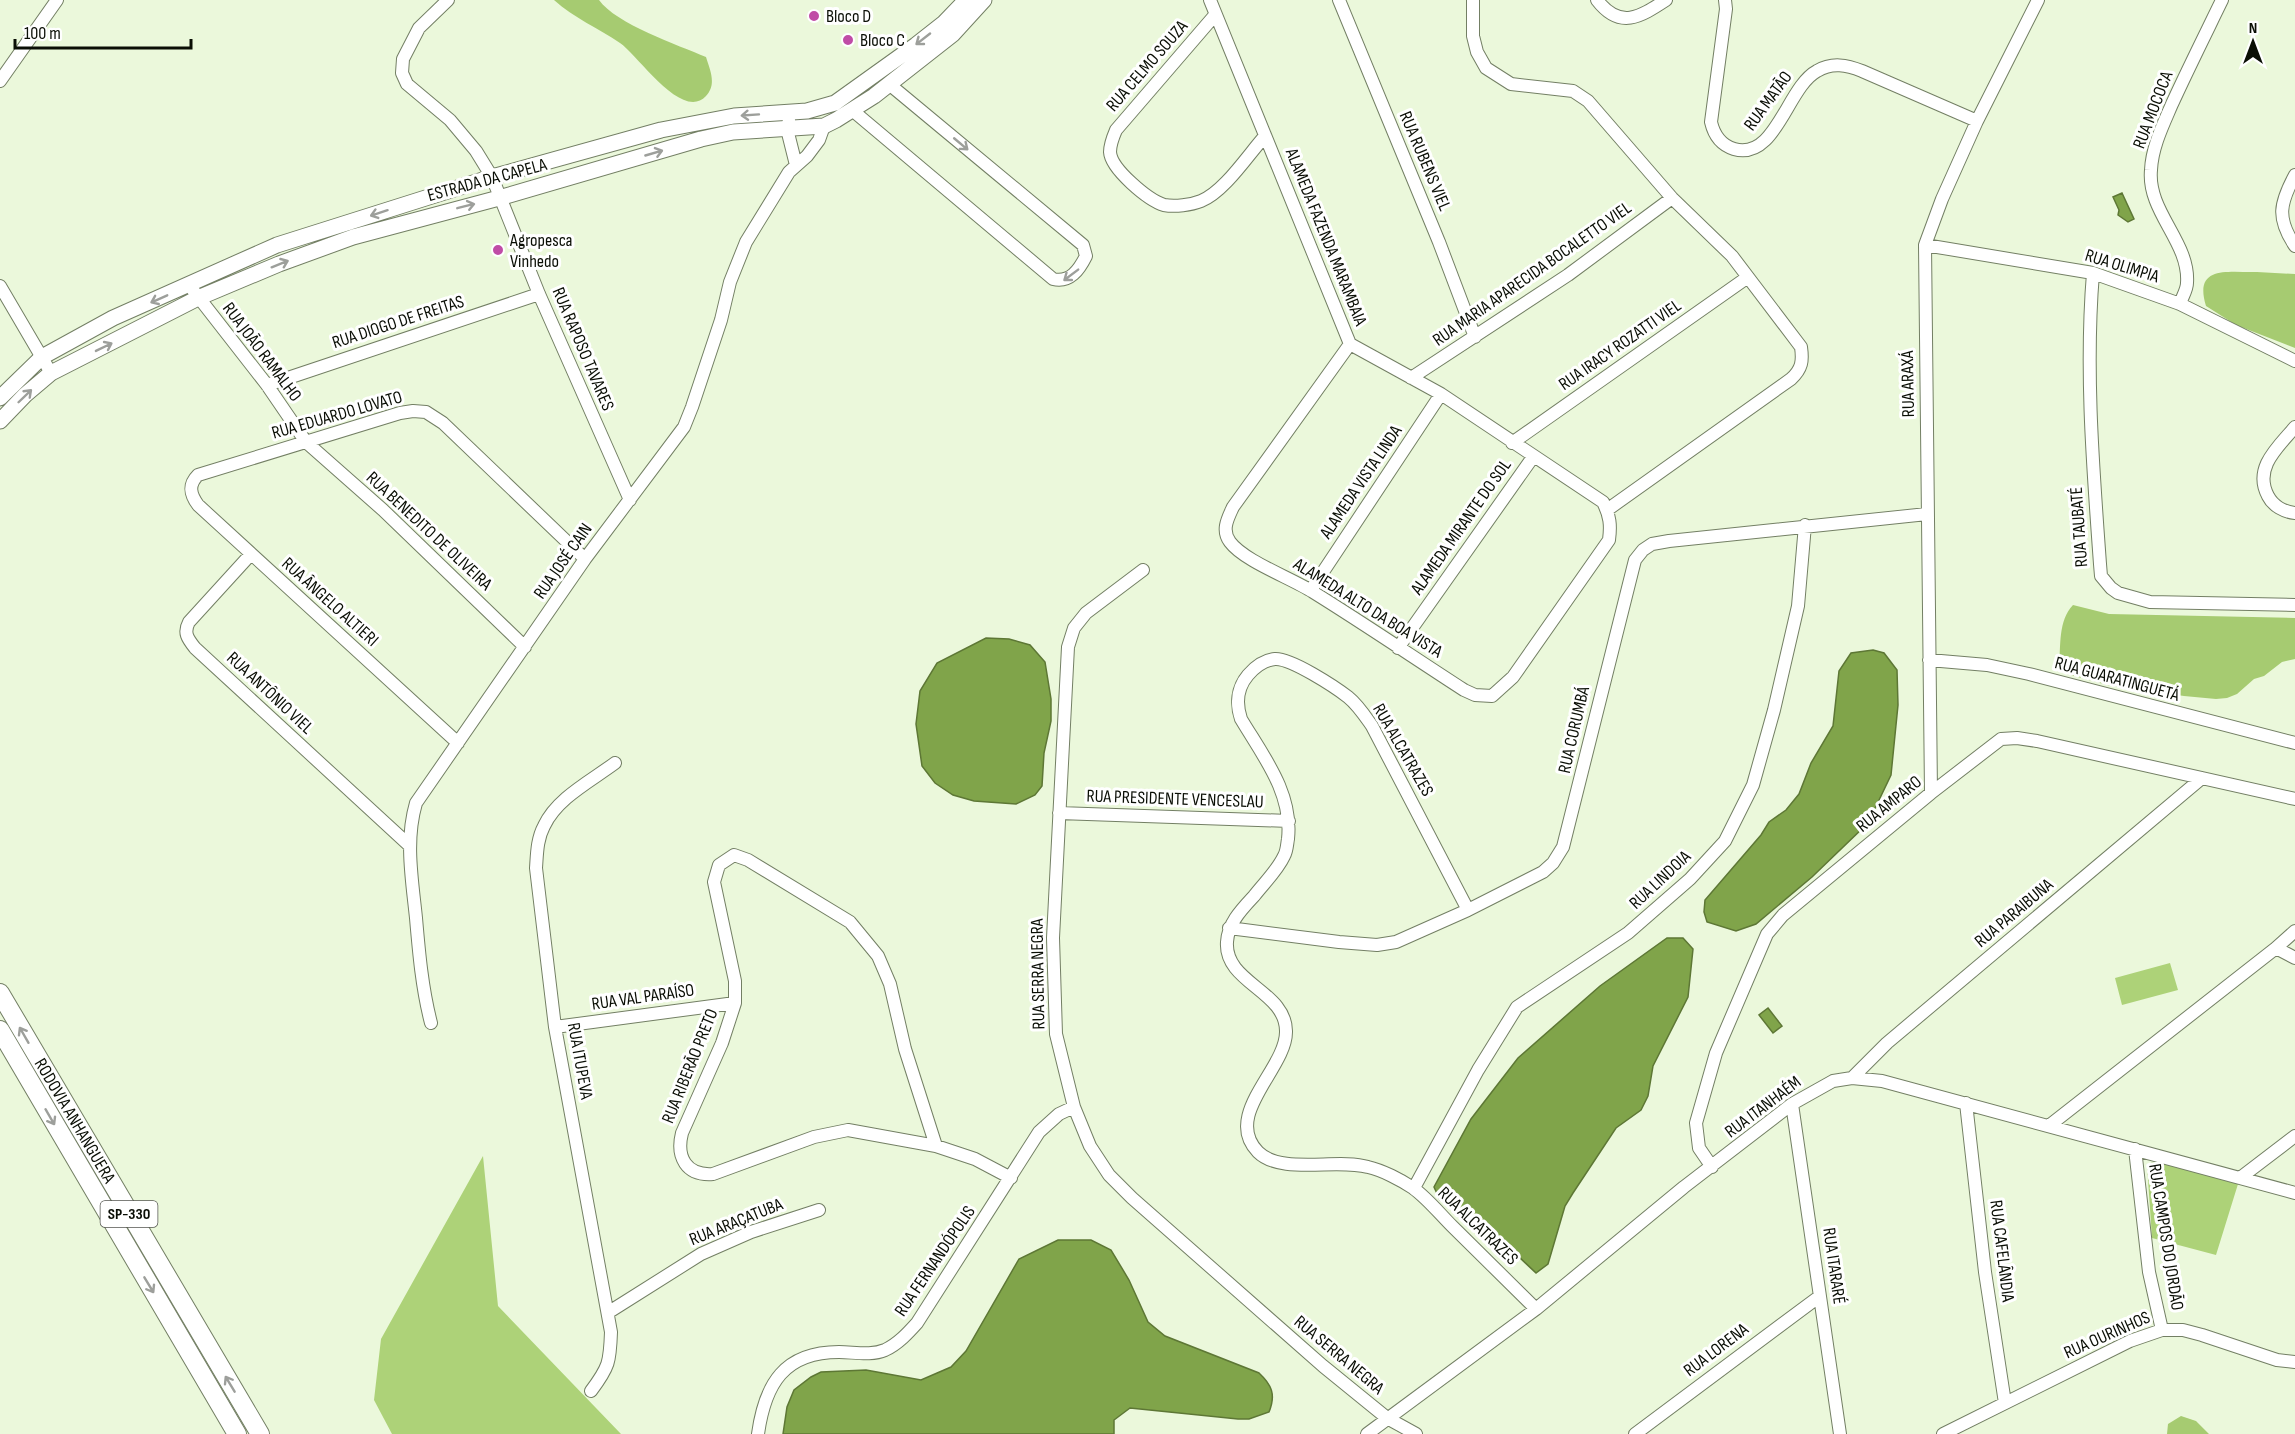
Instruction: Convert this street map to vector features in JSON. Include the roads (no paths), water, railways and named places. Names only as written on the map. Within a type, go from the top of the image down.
[{"type":"highway","name":"RODOVIA ANHANGUERA","points":[[0,993],[260,1434]]},
{"type":"highway","name":"RODOVIA ANHANGUERA","points":[[0,1030],[237,1434]]},
{"type":"main road","name":"ESTRADA DA CAPELA","points":[[0,421],[24,395],[51,373],[277,245],[492,177],[662,130],[734,116],[822,108],[835,103],[916,45],[966,0]]},
{"type":"main road","name":"ESTRADA DA CAPELA","points":[[0,398],[42,357],[113,318],[279,264],[353,237],[499,198],[701,139],[733,132],[824,126],[889,84],[954,34],[984,0]]},
{"type":"street","points":[[0,81],[57,0]]},
{"type":"street","name":"RUA RAPOSO TAVARES","points":[[448,0],[419,28],[404,59],[402,73],[407,84],[450,120],[476,151],[492,177],[539,294],[630,500]]},
{"type":"street","name":"ALAMEDA FAZENDA MARAMBAIA","points":[[1210,0],[1350,344],[1441,394],[1605,506]]},
{"type":"street","name":"RUA RUBENS VIEL","points":[[1339,0],[1439,242],[1475,338]]},
{"type":"street","points":[[1473,0],[1473,36],[1477,52],[1486,68],[1511,84],[1579,93],[1672,198],[1732,256],[1801,347],[1803,360],[1799,372],[1605,506]]},
{"type":"street","points":[[1597,0],[1610,15],[1626,19],[1641,16],[1666,0]]},
{"type":"street","name":"RUA MATÃO","points":[[1725,0],[1726,9],[1711,122],[1713,132],[1727,146],[1746,150],[1764,142],[1805,79],[1818,70],[1832,65],[1848,66],[1862,71],[1977,122]]},
{"type":"street","name":"RUA ARAXÁ","points":[[1931,792],[1925,245],[1938,209],[1977,122],[2037,0]]},
{"type":"street","name":"RUA MOCOCA","points":[[2180,304],[2187,286],[2187,270],[2180,249],[2157,206],[2152,187],[2151,170],[2158,136],[2222,0]]},
{"type":"street","name":"RUA CELMO SOUZA","points":[[1215,15],[1116,130],[1111,141],[1110,154],[1117,168],[1141,191],[1154,201],[1177,206],[1198,202],[1212,195],[1265,136]]},
{"type":"street","points":[[852,110],[1053,279],[1062,281],[1071,278],[1086,256],[1083,245],[889,84]]},
{"type":"street","points":[[795,112],[787,129],[796,165]]},
{"type":"street","name":"RUA JOSÉ CAIN","points":[[431,1023],[424,994],[410,846],[410,822],[416,803],[585,559],[684,427],[721,320],[730,282],[746,242],[796,165],[819,140],[824,126]]},
{"type":"street","points":[[792,148],[802,149],[809,153]]},
{"type":"street","points":[[2295,175],[2283,199],[2281,214],[2286,231],[2295,246]]},
{"type":"street","name":"RUA MARIA APARECIDA BOCALETTO VIEL","points":[[1411,378],[1475,338],[1568,274],[1672,198]]},
{"type":"street","name":"RUA OLIMPIA","points":[[1925,245],[2093,273],[2180,304],[2295,361]]},
{"type":"street","name":"RUA TAUBATÉ","points":[[2093,273],[2090,313],[2090,425],[2100,564],[2104,582],[2118,593],[2150,602],[2295,605]]},
{"type":"street","name":"RUA IRACY ROZATTI VIEL","points":[[1512,443],[1748,278]]},
{"type":"street","points":[[0,286],[51,373]]},
{"type":"street","name":"RUA JOÃO RAMALHO","points":[[194,291],[267,385],[306,442]]},
{"type":"street","name":"RUA DIOGO DE FREITAS","points":[[267,385],[539,294]]},
{"type":"street","name":"ALAMEDA ALTO DA BOA VISTA","points":[[1350,344],[1233,507],[1226,527],[1226,536],[1231,544],[1244,554],[1311,590],[1464,690],[1475,695],[1492,696],[1513,677],[1609,540],[1611,522],[1605,506]]},
{"type":"street","name":"ALAMEDA VISTA LINDA","points":[[1311,590],[1441,394]]},
{"type":"street","name":"RUA EDUARDO LOVATO","points":[[192,481],[198,475],[400,413],[426,412],[443,423],[489,465],[585,559]]},
{"type":"street","points":[[2295,427],[2271,454],[2265,465],[2263,477],[2264,489],[2270,499],[2279,508],[2295,513]]},
{"type":"street","name":"RUA BENEDITO DE OLIVEIRA","points":[[306,442],[383,510],[525,647]]},
{"type":"street","name":"ALAMEDA MIRANTE DO SOL","points":[[1398,648],[1533,457]]},
{"type":"street","name":"RUA ÂNGELO ALTIERI","points":[[192,481],[192,496],[198,505],[458,742]]},
{"type":"street","name":"RUA CORUMBÁ","points":[[1229,928],[1339,942],[1377,945],[1396,942],[1468,910],[1543,872],[1553,863],[1563,847],[1620,616],[1638,555],[1652,544],[1805,525],[1928,514]]},
{"type":"street","name":"RUA LINDOIA","points":[[1414,1188],[1483,1062],[1517,1007],[1628,933],[1690,879],[1725,841],[1752,785],[1774,710],[1798,606],[1805,525]]},
{"type":"street","name":"RUA ANTÔNIO VIEL","points":[[251,554],[189,622],[185,629],[187,637],[195,648],[410,846]]},
{"type":"street","name":"RUA SERRA NEGRA","points":[[1143,570],[1086,613],[1074,628],[1068,647],[1053,938],[1056,1034],[1074,1107],[1090,1146],[1116,1183],[1235,1290],[1387,1418]]},
{"type":"street","name":"RUA ALCATRAZES","points":[[1468,910],[1372,726],[1363,713],[1349,698],[1294,665],[1277,658],[1259,665],[1244,680],[1239,693],[1238,708],[1241,719],[1281,786],[1289,821],[1286,854],[1229,928],[1227,942],[1228,954],[1233,967],[1278,1007],[1284,1019],[1286,1033],[1283,1046],[1248,1115],[1249,1134],[1258,1152],[1269,1160],[1281,1164],[1347,1162],[1370,1167],[1414,1188],[1536,1309]]},
{"type":"street","name":"RUA GUARATINGUETÁ","points":[[1929,660],[1987,665],[2029,674],[2295,743]]},
{"type":"street","name":"RUA AMPARO","points":[[1712,1167],[1700,1148],[1696,1123],[1716,1053],[1767,934],[1783,915],[1931,792],[2001,739],[2017,738],[2295,799]]},
{"type":"street","name":"RUA ITUPEVA","points":[[591,1391],[607,1370],[610,1356],[609,1312],[555,1027],[536,868],[538,845],[544,825],[560,804],[615,763]]},
{"type":"street","name":"RUA PARAIBUNA","points":[[1852,1078],[1887,1043],[2202,778]]},
{"type":"street","name":"RUA PRESIDENTE VENCESLAU","points":[[1059,813],[1289,821]]},
{"type":"street","name":"RUA RIBERÃO PRETO","points":[[936,1146],[905,1049],[890,984],[878,956],[850,921],[765,869],[734,855],[719,865],[714,882],[735,981],[735,1003],[722,1043],[685,1125],[679,1144],[684,1164],[702,1175],[712,1174],[814,1137],[848,1130],[936,1146],[975,1159],[1011,1178]]},
{"type":"street","points":[[2050,1125],[2295,931]]},
{"type":"street","points":[[2276,948],[2295,958]]},
{"type":"street","name":"RUA VAL PARAÍSO","points":[[555,1027],[735,1003]]},
{"type":"street","name":"RUA ITANHAÉM","points":[[1367,1434],[1536,1309],[1684,1187],[1792,1104],[1833,1081],[1852,1078],[1882,1081],[2295,1193]]},
{"type":"street","name":"RUA CAFELÂNDIA","points":[[1966,1103],[1985,1272],[2005,1403]]},
{"type":"street","name":"RUA ITARARÉ","points":[[1792,1104],[1840,1434]]},
{"type":"street","name":"RUA FERNANDÓPOLIS","points":[[758,1434],[761,1408],[772,1385],[784,1370],[800,1359],[822,1352],[862,1354],[885,1350],[904,1337],[917,1323],[1039,1132],[1059,1114],[1074,1107]]},
{"type":"street","points":[[2240,1178],[2295,1136]]},
{"type":"street","name":"RUA CAMPOS DO JORDÃO","points":[[2135,1149],[2149,1272],[2162,1330]]},
{"type":"street","name":"RUA ARAÇATUBA","points":[[609,1312],[701,1254],[751,1232],[819,1210]]},
{"type":"street","name":"RUA LORENA","points":[[1635,1434],[1820,1296]]},
{"type":"street","name":"RUA OURINHOS","points":[[1943,1434],[2130,1341],[2162,1330],[2183,1330],[2277,1360],[2295,1362]]},
{"type":"street","points":[[1387,1418],[1416,1434]]},
{"type":"place","name":"Bloco D","points":[[814,16]]},
{"type":"place","name":"Bloco C","points":[[848,40]]},
{"type":"place","name":"Agropesca Vinhedo","points":[[498,250]]}]
